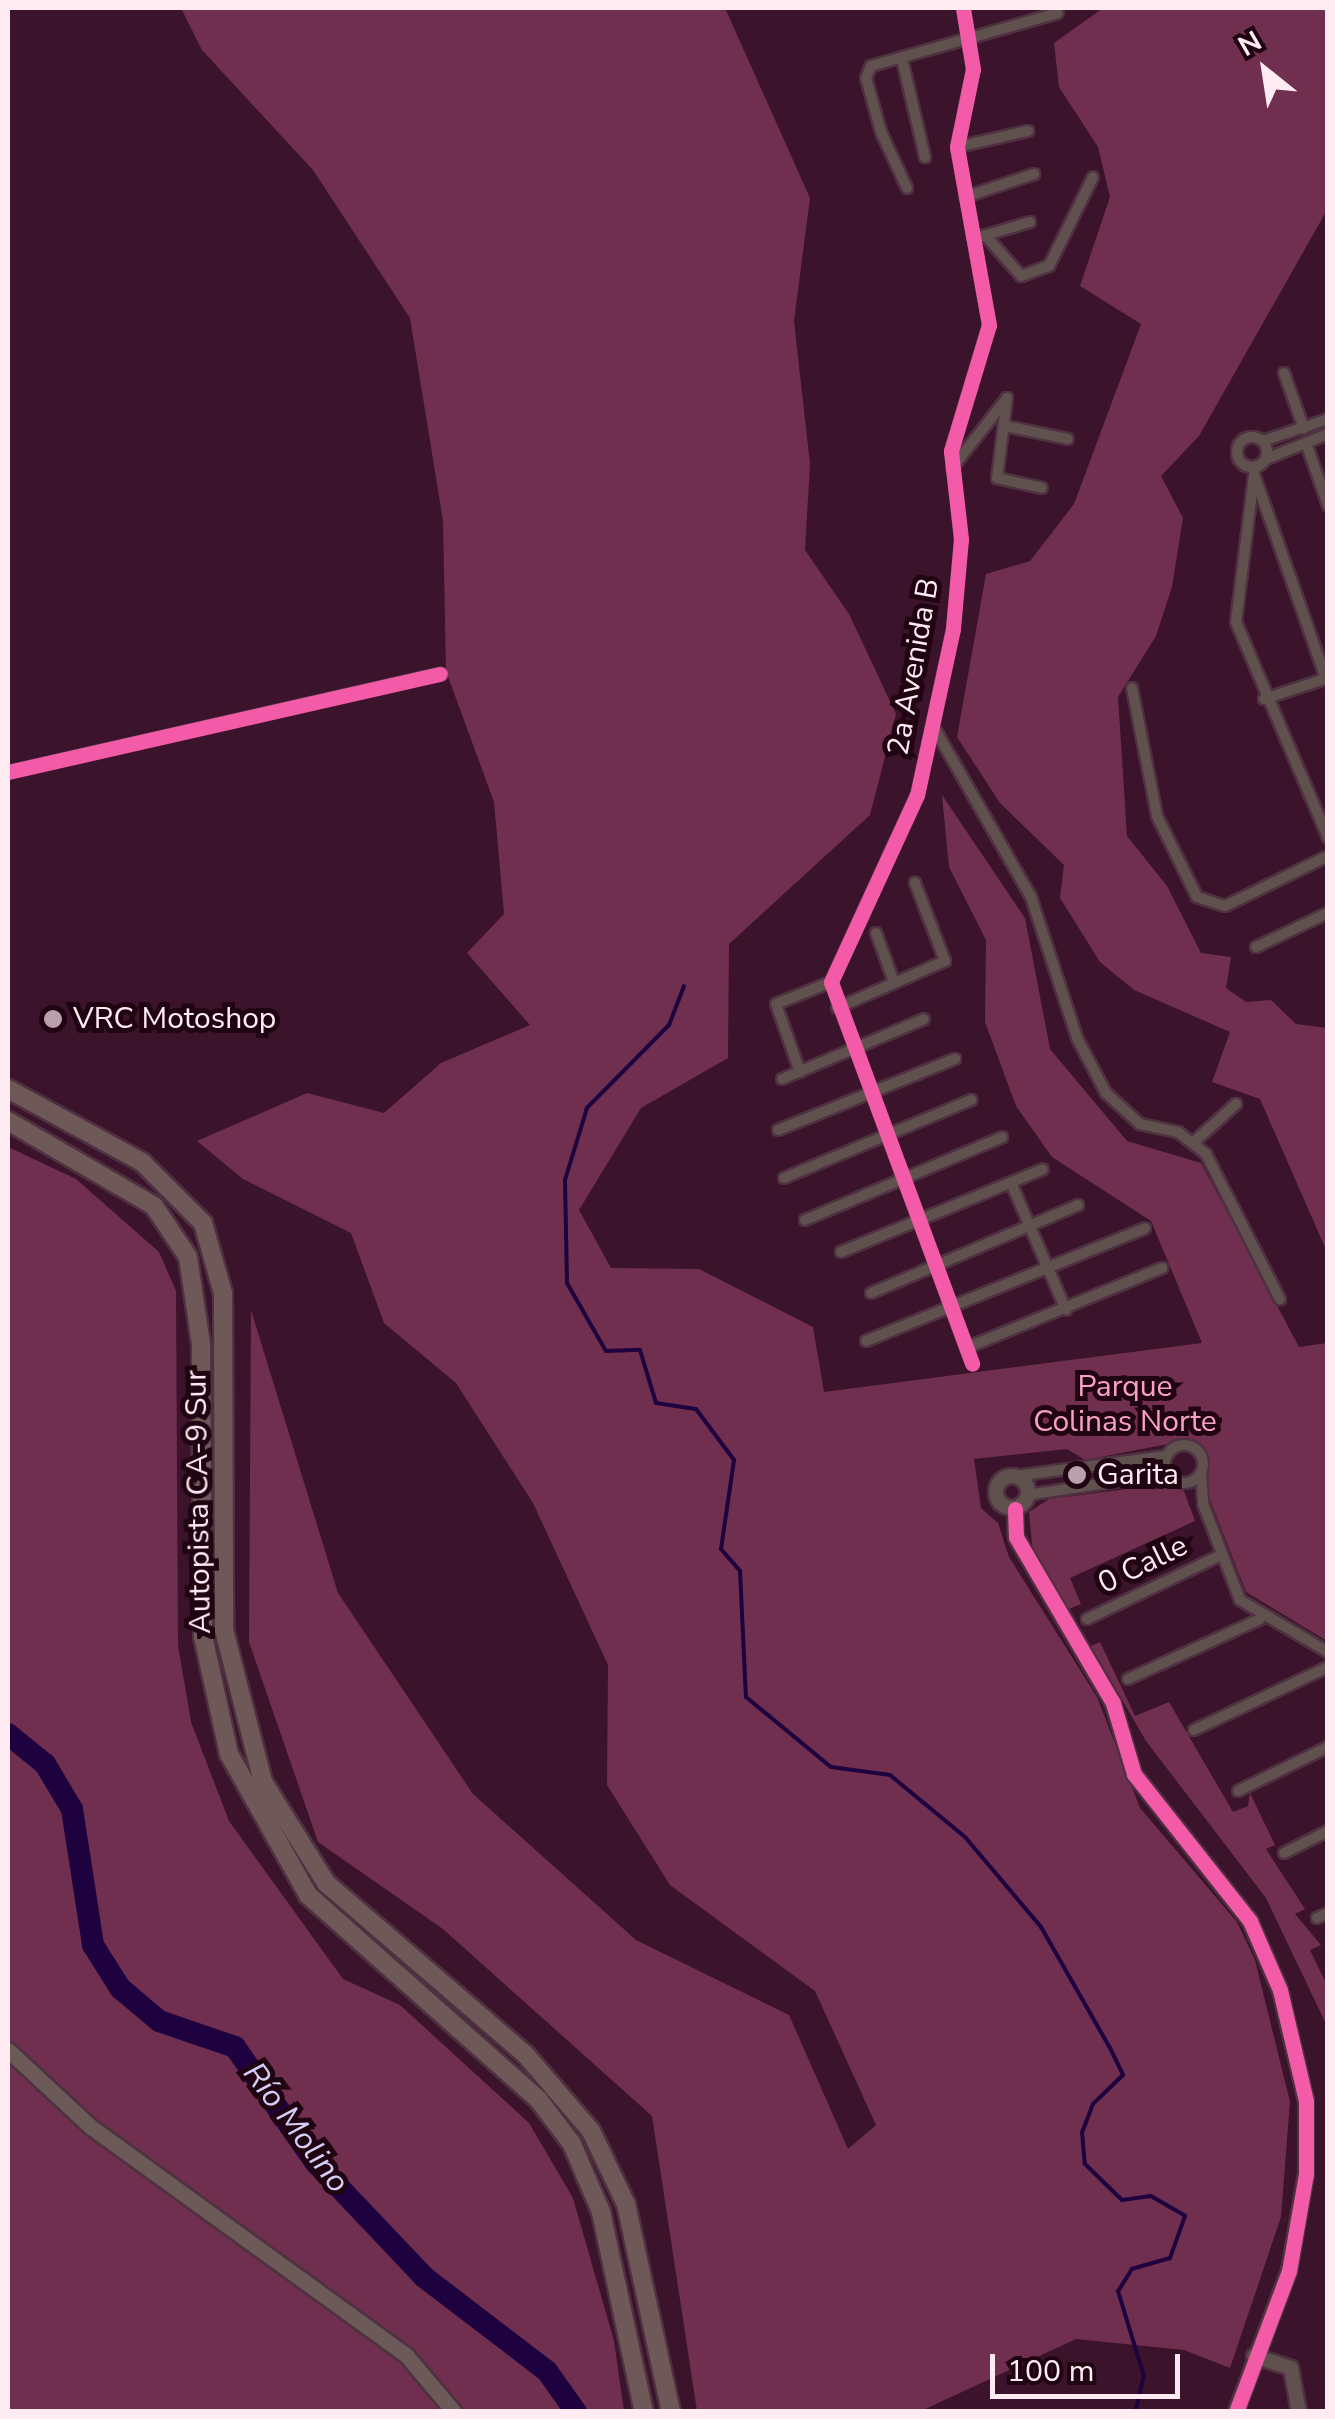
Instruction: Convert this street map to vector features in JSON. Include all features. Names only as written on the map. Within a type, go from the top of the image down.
[{"type":"highway","name":"Autopista CA-9 Sur","points":[[8,1089],[142,1162],[203,1223],[224,1293],[224,1630],[262,1782],[304,1856],[348,1908],[525,2054],[591,2130],[626,2204],[672,2412]]},
{"type":"highway","name":"Autopista CA-9 Sur","points":[[8,1121],[154,1206],[188,1257],[201,1344],[203,1636],[236,1772],[287,1866],[331,1922],[505,2069],[572,2144],[601,2212],[644,2412]]},
{"type":"main road","points":[[8,2050],[106,2138],[406,2355],[454,2412]]},
{"type":"street","name":"2a Avenida B","points":[[831,982],[936,731],[960,562],[951,469],[989,325],[981,236],[965,197],[957,147],[971,38],[963,8]]},
{"type":"street","points":[[908,188],[866,78],[871,66],[1058,13]]},
{"type":"street","points":[[902,59],[925,156]]},
{"type":"street","points":[[957,147],[1028,131]]},
{"type":"street","points":[[965,197],[1034,174]]},
{"type":"street","points":[[1030,222],[981,236],[1020,276],[1050,266],[1093,177]]},
{"type":"street","points":[[1284,373],[1304,429]]},
{"type":"street","points":[[951,469],[1007,398],[997,478],[1042,488]]},
{"type":"street","points":[[1264,698],[1326,678],[1255,471],[1240,462],[1238,446],[1328,419]]},
{"type":"street","points":[[1005,426],[1068,439]]},
{"type":"street","points":[[1328,434],[1266,459],[1255,471],[1234,600],[1264,698],[1328,838]]},
{"type":"street","points":[[1263,441],[1266,459]]},
{"type":"street","points":[[1306,442],[1328,506]]},
{"type":"street","points":[[8,772],[440,674]]},
{"type":"street","points":[[1132,688],[1157,816],[1197,898],[1225,906],[1328,856]]},
{"type":"street","points":[[936,731],[1031,897],[1076,1038],[1106,1092],[1140,1124],[1194,1142],[1233,1196],[1280,1300]]},
{"type":"street","points":[[837,1008],[945,960],[915,882]]},
{"type":"street","points":[[1256,947],[1328,913]]},
{"type":"street","points":[[876,933],[894,982]]},
{"type":"street","points":[[800,1072],[776,1004],[831,982],[868,1096],[887,1136],[972,1364]]},
{"type":"street","points":[[782,1078],[854,1054],[924,1019]]},
{"type":"street","points":[[778,1130],[955,1059]]},
{"type":"street","points":[[784,1178],[972,1100]]},
{"type":"street","points":[[1194,1142],[1236,1104]]},
{"type":"street","points":[[804,1220],[1002,1138]]},
{"type":"street","points":[[841,1252],[1012,1185],[1043,1168]]},
{"type":"street","points":[[1012,1185],[1052,1266],[1066,1310]]},
{"type":"street","points":[[871,1293],[1078,1205]]},
{"type":"street","points":[[866,1340],[1145,1228]]},
{"type":"street","points":[[966,1348],[1162,1268]]},
{"type":"street","points":[[1015,1508],[996,1493],[1008,1477],[1166,1456],[1192,1446],[1201,1472],[1203,1504],[1240,1600],[1260,1619],[1328,1652]]},
{"type":"street","points":[[1166,1456],[1168,1474]]},
{"type":"street","points":[[1061,1469],[1065,1488]]},
{"type":"street","points":[[1180,1483],[1201,1472]]},
{"type":"street","points":[[1203,1504],[1168,1474],[1027,1495],[1015,1508],[1016,1536],[1113,1703],[1134,1774],[1250,1921],[1280,1990],[1306,2101],[1306,2174],[1289,2270],[1236,2412]]},
{"type":"street","points":[[1008,1477],[1022,1480],[1027,1495]]},
{"type":"street","name":"0 Calle","points":[[1087,1620],[1221,1555]]},
{"type":"street","points":[[1128,1678],[1260,1619]]},
{"type":"street","points":[[1194,1730],[1328,1667]]},
{"type":"street","points":[[1238,1791],[1328,1747]]},
{"type":"street","points":[[1284,1853],[1328,1831]]},
{"type":"street","points":[[1254,2356],[1291,2368],[1299,2412]]},
{"type":"green space","name":"Parque Colinas Norte","points":[[181,8],[725,8],[810,198],[794,321],[810,464],[805,550],[849,614],[896,714],[870,815],[729,944],[728,1058],[641,1108],[579,1210],[611,1268],[699,1269],[813,1327],[824,1392],[1202,1343],[1151,1221],[1052,1157],[1016,1106],[985,1022],[986,940],[949,867],[942,795],[1025,918],[1050,1049],[1127,1141],[1201,1163],[1299,1347],[1327,1343],[1327,1641],[1246,1592],[1203,1482],[1210,1457],[1194,1439],[1085,1460],[1067,1449],[974,1459],[981,1508],[998,1523],[1009,1557],[1097,1697],[1140,1808],[1237,1922],[1255,1960],[1290,2102],[1281,2217],[1230,2368],[1184,2350],[1076,2339],[921,2411],[697,2411],[652,2116],[443,1929],[318,1842],[249,1642],[251,1310],[338,1593],[473,1794],[636,1940],[789,2015],[848,2149],[876,2125],[815,1991],[670,1885],[607,1785],[608,1665],[533,1503],[456,1383],[384,1323],[351,1233],[243,1179],[197,1141],[307,1093],[384,1113],[441,1063],[530,1025],[467,953],[504,914],[494,802],[446,671],[443,521],[410,318],[313,170],[202,50]]},
{"type":"green space","points":[[1103,8],[1327,8],[1327,210],[1199,436],[1161,476],[1183,518],[1172,587],[1156,636],[1118,697],[1127,836],[1167,886],[1201,953],[1231,957],[1226,988],[1246,1002],[1271,1000],[1296,1024],[1327,1028],[1327,1252],[1260,1099],[1212,1082],[1230,1032],[1134,990],[1100,962],[1060,898],[1064,865],[1000,803],[957,737],[986,574],[1030,561],[1074,504],[1141,324],[1080,286],[1110,197],[1098,147],[1059,87],[1054,43]]},
{"type":"green space","points":[[8,1147],[76,1179],[159,1252],[176,1291],[178,1645],[191,1722],[229,1821],[343,1979],[400,2005],[529,2123],[573,2198],[614,2341],[624,2411],[8,2411]]},
{"type":"green space","points":[[1166,1484],[1184,1491],[1195,1521],[1070,1578],[1081,1604],[1069,1609],[1033,1554],[1029,1512],[1049,1499]]},
{"type":"green space","points":[[1100,1642],[1135,1716],[1169,1702],[1233,1812],[1248,1806],[1250,1793],[1275,1845],[1266,1849],[1305,1909],[1295,1914],[1321,1945],[1310,1950],[1327,1985],[1327,2026],[1266,1898],[1146,1741],[1091,1646]]},
{"type":"waterway","points":[[684,986],[669,1025],[587,1108],[565,1180],[567,1283],[606,1351],[640,1350],[656,1403],[696,1409],[734,1460],[721,1549],[740,1571],[746,1697],[831,1767],[890,1775],[965,1837],[1041,1927],[1110,2048],[1123,2075],[1093,2104],[1082,2132],[1085,2164],[1122,2200],[1151,2196],[1185,2216],[1170,2258],[1132,2269],[1118,2291],[1144,2376],[1135,2412]]},
{"type":"waterway","name":"Río Molino","points":[[8,1734],[45,1764],[72,1809],[93,1945],[120,1988],[159,2021],[235,2047],[316,2163],[424,2277],[547,2371],[576,2412]]},
{"type":"cycle path","points":[[963,8],[973,69],[957,147],[989,325],[951,451],[961,539],[953,629],[917,795],[831,982],[972,1364]]},
{"type":"cycle path","points":[[8,772],[440,674]]},
{"type":"cycle path","points":[[1015,1509],[1016,1537],[1113,1703],[1134,1774],[1250,1921],[1280,1990],[1306,2101],[1306,2174],[1289,2271],[1236,2412]]},
{"type":"place","name":"VRC Motoshop","points":[[53,1019]]},
{"type":"place","name":"Garita","points":[[1077,1475]]}]
